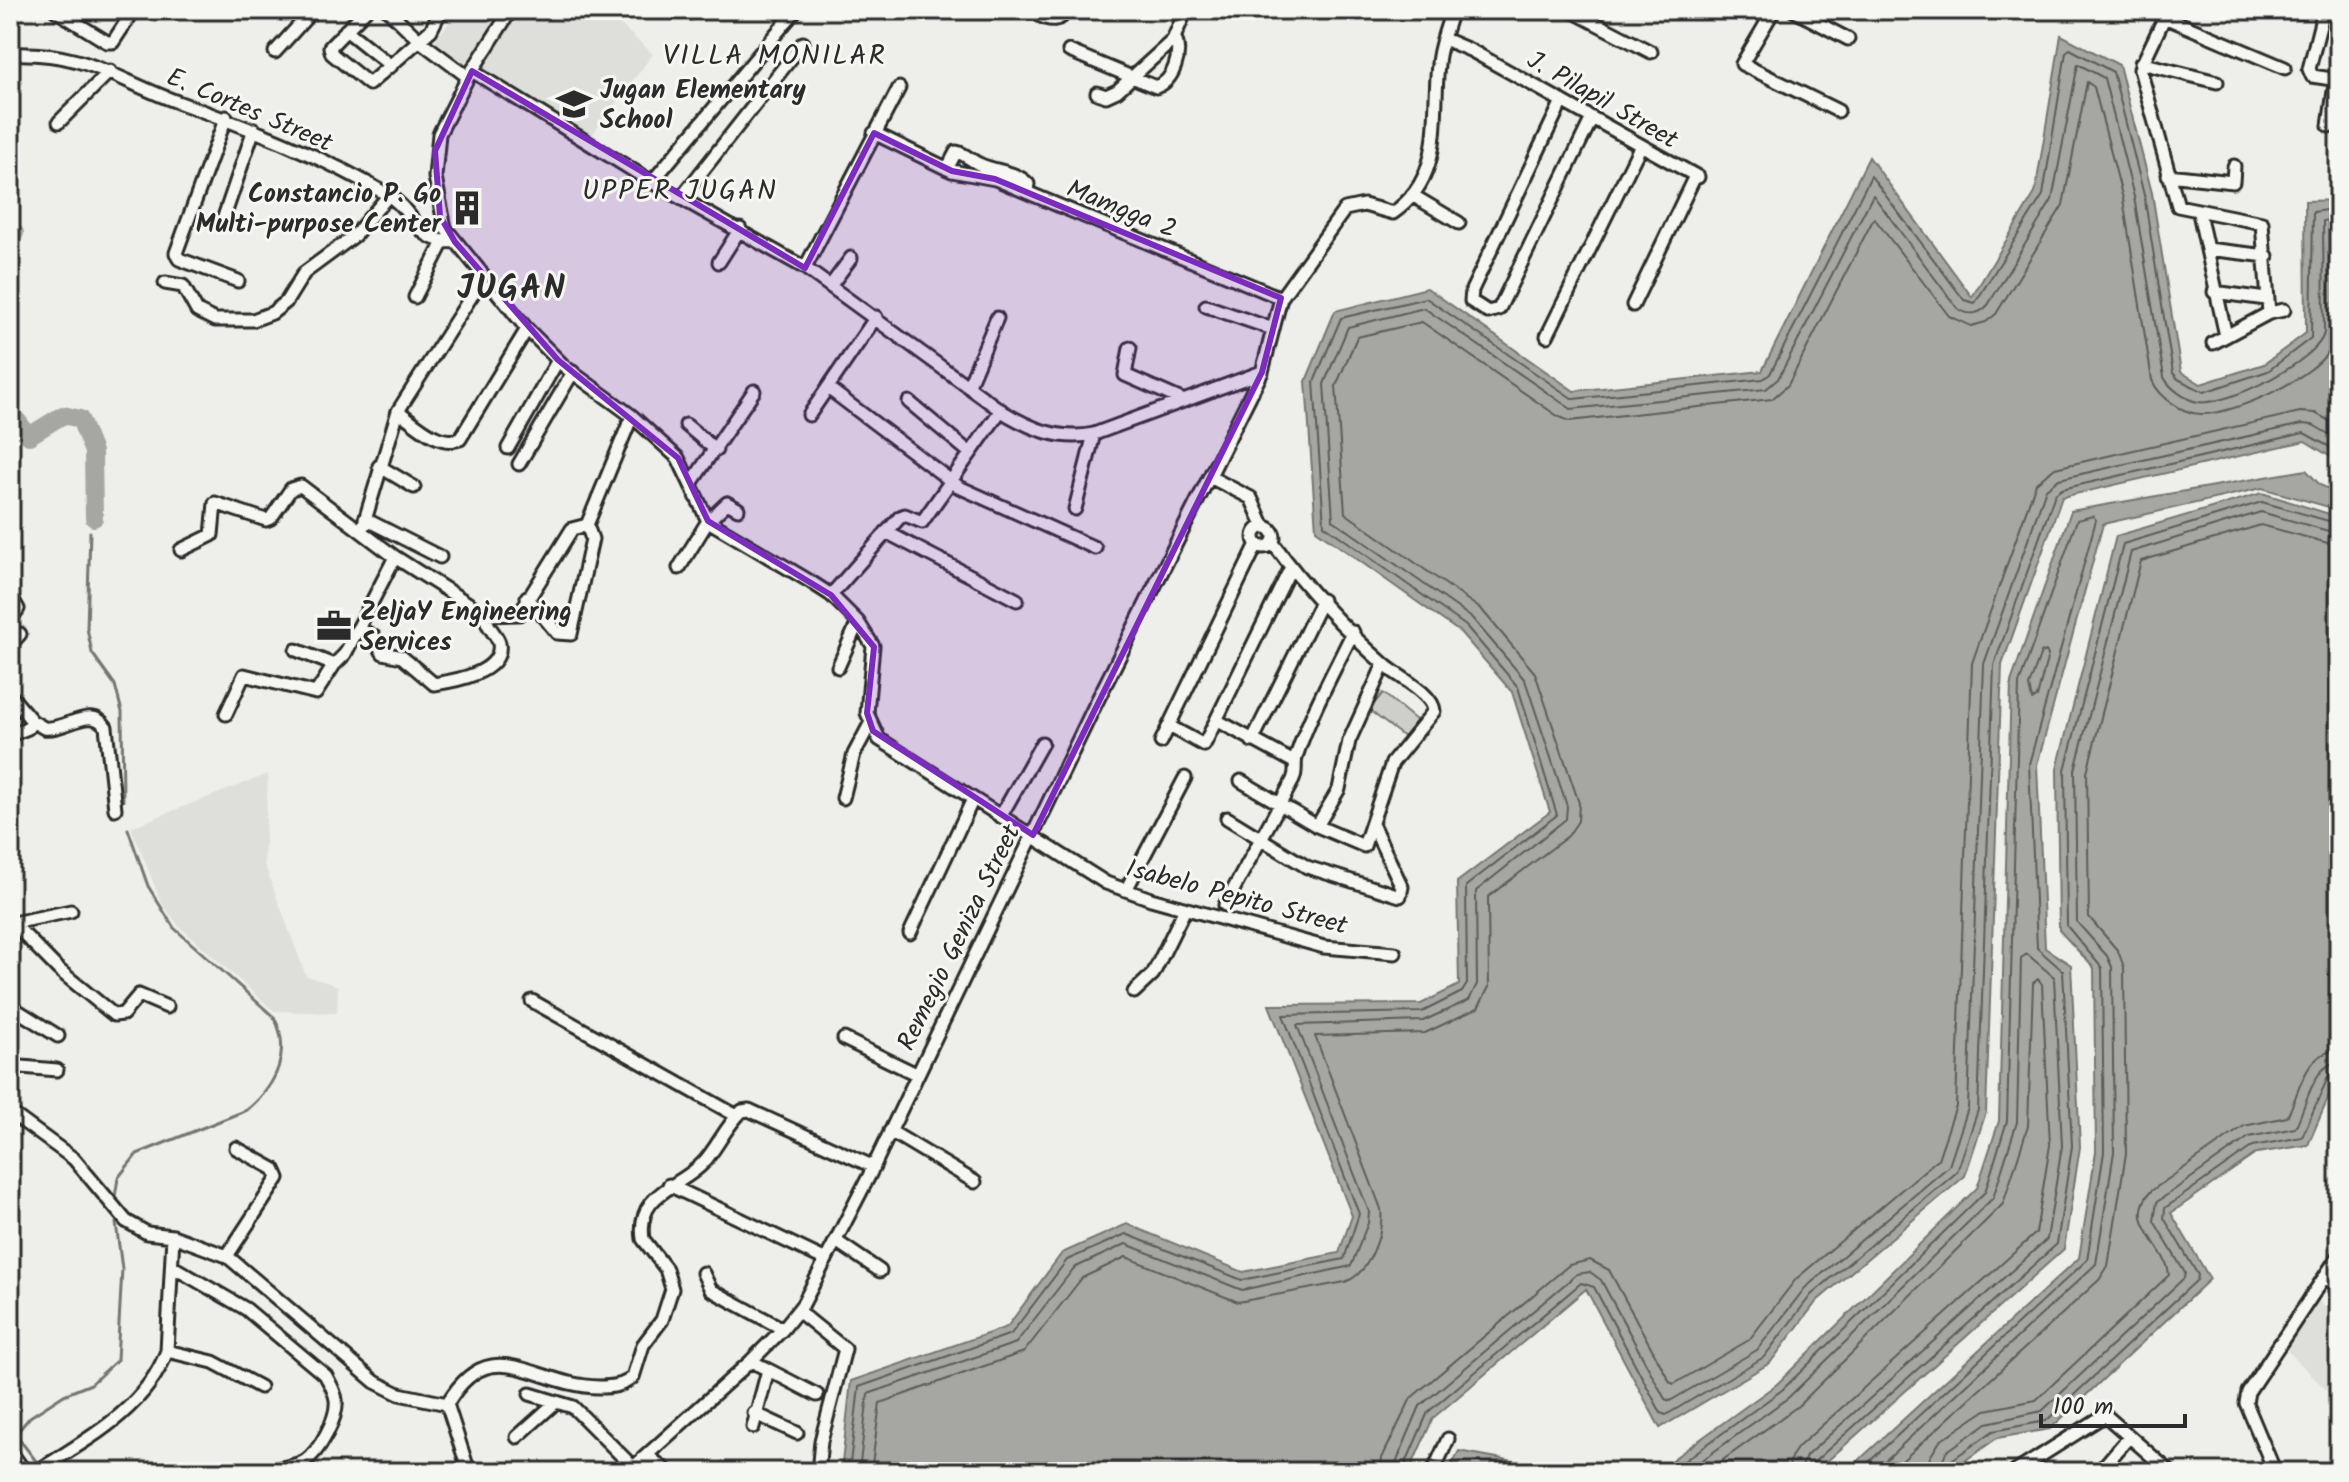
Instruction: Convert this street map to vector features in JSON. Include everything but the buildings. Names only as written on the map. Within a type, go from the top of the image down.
[{"type":"street","points":[[55,10],[107,42],[113,42],[134,10]]},
{"type":"street","points":[[275,52],[313,10]]},
{"type":"street","points":[[366,10],[330,47],[332,54],[369,84],[420,41],[439,19],[441,10]]},
{"type":"street","points":[[388,10],[420,41],[470,74],[805,268],[1001,410],[1051,434],[1080,437],[1262,372],[1281,298],[1345,209],[1364,205],[1393,213],[1412,195],[1427,173],[1434,145],[1437,67],[1452,10]]},
{"type":"street","points":[[511,10],[444,121],[435,151],[440,216],[449,242],[558,360],[632,416],[678,458],[708,521],[831,595],[858,622],[874,649],[867,713],[870,724],[854,754],[843,798]]},
{"type":"street","points":[[652,182],[796,10]]},
{"type":"street","points":[[1039,15],[1050,20],[1063,16],[1067,10]]},
{"type":"street","points":[[1097,93],[1106,96],[1117,91],[1175,38],[1186,10]]},
{"type":"street","points":[[1570,10],[1651,52]]},
{"type":"street","points":[[1774,10],[1742,64],[1838,111]]},
{"type":"street","points":[[1793,10],[1848,39]]},
{"type":"street","points":[[2324,10],[2309,69],[2312,76],[2332,79],[2335,84],[2329,126]]},
{"type":"street","points":[[2269,313],[2266,299],[2267,256],[2261,222],[2199,213],[2178,206],[2140,76],[2141,63],[2166,14],[2285,68]]},
{"type":"street","points":[[346,30],[391,66]]},
{"type":"street","points":[[1069,51],[1132,75],[1153,87],[1163,85],[1178,57],[1175,38]]},
{"type":"street","name":"J. Pilapil Street","points":[[1444,39],[1472,51],[1696,176],[1633,305]]},
{"type":"street","points":[[681,198],[803,43]]},
{"type":"street","name":"E. Cortes Street","points":[[10,54],[48,53],[110,71],[162,96],[226,117],[389,195],[422,232],[449,242]]},
{"type":"street","points":[[2141,63],[2217,82]]},
{"type":"street","points":[[59,122],[110,71]]},
{"type":"street","points":[[805,268],[899,88]]},
{"type":"street","points":[[1562,101],[1472,290],[1471,301],[1488,312],[1499,309],[1592,118]]},
{"type":"street","points":[[226,117],[176,253],[179,259],[238,281]]},
{"type":"street","points":[[224,217],[254,129]]},
{"type":"street","name":"Mamgga 2","points":[[874,133],[947,169],[995,179],[1281,298]]},
{"type":"street","points":[[1547,336],[1640,147]]},
{"type":"street","points":[[947,169],[956,152],[960,152],[978,164],[1023,178],[1028,184],[1027,192]]},
{"type":"street","points":[[2168,175],[2233,182],[2234,166]]},
{"type":"street","points":[[165,283],[183,286],[192,304],[205,317],[225,321],[260,318],[282,306],[304,273],[354,236],[389,195]]},
{"type":"street","points":[[1412,195],[1459,223]]},
{"type":"street","points":[[2199,213],[2226,336]]},
{"type":"street","points":[[719,262],[740,229]]},
{"type":"street","points":[[415,297],[449,242]]},
{"type":"street","points":[[2207,249],[2267,256]]},
{"type":"street","points":[[831,285],[851,258]]},
{"type":"street","points":[[363,524],[398,411],[483,278]]},
{"type":"street","points":[[2214,292],[2266,299]]},
{"type":"street","points":[[1206,306],[1273,329]]},
{"type":"street","points":[[2213,343],[2269,313],[2284,310]]},
{"type":"street","points":[[809,415],[876,317]]},
{"type":"street","points":[[968,387],[997,318]]},
{"type":"street","points":[[398,411],[437,438],[451,442],[460,439],[527,329]]},
{"type":"street","points":[[1130,348],[1125,375],[1182,400]]},
{"type":"street","points":[[508,448],[558,360]]},
{"type":"street","points":[[519,464],[573,372]]},
{"type":"street","name":"Remegio Geniza Street","points":[[631,1470],[751,1361],[798,1311],[874,1167],[916,1074],[1262,372]]},
{"type":"street","points":[[828,388],[950,481],[1095,548]]},
{"type":"street","points":[[692,482],[754,391]]},
{"type":"street","points":[[909,402],[969,452]]},
{"type":"street","points":[[831,595],[902,516],[922,522],[1001,410]]},
{"type":"street","points":[[527,597],[557,633],[571,634],[592,539],[587,525],[632,416]]},
{"type":"street","points":[[686,425],[716,450]]},
{"type":"street","points":[[1075,509],[1094,434]]},
{"type":"street","points":[[379,466],[414,487]]},
{"type":"street","points":[[1210,477],[1251,498],[1264,527],[1273,532],[1273,543],[1291,567],[1384,664],[1431,702],[1434,711],[1392,763],[1364,846]]},
{"type":"street","points":[[181,550],[212,535],[215,503],[266,520],[296,486],[307,489],[363,524],[440,557]]},
{"type":"street","points":[[679,568],[708,521],[727,503],[738,509]]},
{"type":"street","points":[[363,524],[395,557],[486,615],[519,614],[572,529],[587,525]]},
{"type":"street","points":[[1161,742],[1257,544],[1254,535],[1264,527]]},
{"type":"street","points":[[886,532],[1017,600]]},
{"type":"street","points":[[1257,544],[1266,547],[1273,543]]},
{"type":"street","points":[[226,714],[244,675],[316,693],[358,628],[395,557]]},
{"type":"street","points":[[1169,726],[1204,745],[1291,567]]},
{"type":"street","points":[[1252,741],[1322,600]]},
{"type":"street","points":[[10,620],[18,609],[14,602]]},
{"type":"street","points":[[358,628],[374,637],[383,653],[402,657],[434,684],[458,680],[490,665],[497,655],[498,641],[486,623],[486,615]]},
{"type":"street","points":[[838,667],[858,622]]},
{"type":"street","points":[[1225,905],[1282,804],[1297,771],[1294,762],[1353,632]]},
{"type":"street","points":[[10,645],[20,634]]},
{"type":"street","points":[[296,650],[334,665]]},
{"type":"street","points":[[1317,826],[1339,789],[1349,741],[1384,664]]},
{"type":"street","points":[[10,695],[32,721],[50,729],[92,716],[101,720],[106,727],[115,809]]},
{"type":"street","points":[[10,735],[28,728],[32,721]]},
{"type":"street","points":[[1218,721],[1294,762]]},
{"type":"street","name":"Isabelo Pepito Street","points":[[870,724],[891,749],[1002,814],[1087,873],[1126,890],[1185,909],[1324,947],[1395,953]]},
{"type":"street","points":[[1002,814],[1042,743]]},
{"type":"street","points":[[1126,890],[1185,778]]},
{"type":"street","points":[[1241,781],[1317,826],[1386,854]]},
{"type":"street","points":[[910,933],[973,799]]},
{"type":"street","points":[[1227,818],[1307,867],[1400,896],[1403,890],[1373,826]]},
{"type":"street","points":[[1134,992],[1153,974],[1185,909]]},
{"type":"street","points":[[12,922],[71,911]]},
{"type":"street","points":[[12,922],[59,970],[114,1015],[123,1014],[139,995],[167,1007]]},
{"type":"street","points":[[532,1001],[737,1116]]},
{"type":"street","points":[[10,1006],[58,1036]]},
{"type":"street","points":[[844,1039],[916,1074]]},
{"type":"street","points":[[10,1066],[57,1070]]},
{"type":"street","points":[[447,1404],[466,1377],[499,1362],[563,1384],[612,1387],[633,1377],[643,1345],[662,1320],[672,1289],[666,1269],[642,1234],[652,1202],[669,1185],[704,1163],[737,1116],[749,1110],[874,1167]]},
{"type":"street","points":[[10,1112],[74,1159],[126,1221],[147,1233],[173,1236],[227,1256],[375,1382],[399,1394],[447,1404]]},
{"type":"street","points":[[890,1131],[975,1182]]},
{"type":"street","points":[[227,1256],[278,1178],[274,1169],[236,1148]]},
{"type":"street","points":[[669,1185],[826,1260]]},
{"type":"street","points":[[41,1469],[114,1420],[145,1390],[167,1351],[173,1236]]},
{"type":"street","points":[[836,1241],[880,1271]]},
{"type":"street","points":[[2274,1471],[2249,1411],[2248,1392],[2339,1255]]},
{"type":"street","points":[[173,1267],[246,1309],[326,1376],[333,1389],[337,1402],[334,1416],[315,1453],[302,1462],[274,1470]]},
{"type":"street","points":[[703,1273],[711,1290],[783,1329]]},
{"type":"street","points":[[2325,1276],[2339,1288]]},
{"type":"street","points":[[798,1311],[845,1346],[821,1441],[818,1472]]},
{"type":"street","points":[[167,1351],[213,1362],[260,1387]]},
{"type":"street","points":[[751,1361],[817,1395]]},
{"type":"street","points":[[753,1427],[754,1413],[768,1370]]},
{"type":"street","points":[[530,1394],[573,1407],[631,1470]]},
{"type":"street","points":[[517,1437],[555,1403]]},
{"type":"street","points":[[447,1404],[469,1472]]},
{"type":"street","points":[[754,1413],[797,1433]]},
{"type":"street","points":[[2015,1472],[2105,1415],[2170,1472]]},
{"type":"street","points":[[2099,1472],[2129,1437]]},
{"type":"street","points":[[1433,1472],[1448,1439]]},
{"type":"street","points":[[10,1451],[25,1472]]},
{"type":"street","points":[[648,1456],[668,1472]]},
{"type":"highlighted area","points":[[472,71],[805,268],[874,133],[952,171],[995,179],[1281,298],[1262,372],[1033,835],[873,731],[867,713],[874,647],[831,595],[708,521],[678,458],[558,360],[455,242],[440,216],[435,151]]},
{"type":"shaded area","points":[[460,10],[502,10],[464,69],[431,45]]},
{"type":"shaded area","name":"Jugan Elementary School","points":[[515,10],[604,10],[653,54],[589,139],[478,70]]},
{"type":"shaded area","points":[[1383,693],[1417,721],[1404,737],[1369,710]]},
{"type":"shaded area","points":[[268,774],[264,863],[306,976],[338,986],[337,1013],[274,1011],[180,927],[162,904],[131,827]]},
{"type":"shaded area","points":[[2315,1298],[2339,1320],[2339,1403],[2285,1348]]},
{"type":"water","points":[[2061,35],[2119,65],[2152,193],[2181,372],[2201,384],[2264,364],[2306,333],[2305,201],[2339,200],[2339,462],[2305,441],[2062,497],[2002,665],[1986,1112],[1965,1176],[1817,1301],[1770,1363],[1660,1428],[1586,1289],[1433,1418],[1409,1472],[841,1472],[851,1381],[1007,1327],[1062,1253],[1127,1224],[1243,1272],[1339,1253],[1352,1216],[1269,1005],[1421,1004],[1459,985],[1457,882],[1550,812],[1512,692],[1461,633],[1316,530],[1306,381],[1335,311],[1427,288],[1574,391],[1762,371],[1869,157],[1972,297],[2035,193]]},
{"type":"water","points":[[2306,470],[2320,485],[2339,494],[2339,510],[2262,488],[2103,524],[2037,765],[2045,948],[2071,965],[2080,1147],[2064,1249],[1815,1472],[1655,1472],[1777,1384],[1977,1188],[1999,1121],[2011,682],[2071,511]]},
{"type":"water","points":[[2262,493],[2339,517],[2339,1073],[2308,1145],[2257,1153],[2171,1213],[2210,1279],[2050,1429],[1997,1438],[1959,1465],[1955,1472],[1846,1472],[2079,1258],[2096,1152],[2094,968],[2059,930],[2057,769],[2116,536]]},
{"type":"water","points":[[1459,1451],[1574,1472],[1448,1472]]},
{"type":"waterway","points":[[10,229],[15,233],[10,236]]},
{"type":"waterway","points":[[10,411],[29,436],[63,415],[80,419],[93,452],[94,518]]},
{"type":"waterway","points":[[90,532],[87,628],[92,653],[115,685],[122,712],[123,801]]},
{"type":"waterway","points":[[115,1197],[118,1178],[137,1154],[247,1110],[273,1079],[281,1055],[279,1030],[274,1017],[174,928],[148,886],[128,829]]},
{"type":"waterway","points":[[15,1435],[30,1417],[64,1395],[91,1384],[117,1360],[122,1269],[116,1223]]},
{"type":"waterway","points":[[10,1427],[39,1465]]},
{"type":"place","name":"Jugan Elementary School","points":[[574,104]]},
{"type":"place","name":"Constancio P. Go Multi-purpose Center","points":[[467,208]]},
{"type":"place","name":"ZeljaY Engineering Services","points":[[334,626]]},
{"type":"district","name":"VILLA MONILAR","points":[[775,54]]},
{"type":"district","name":"UPPER JUGAN","points":[[680,189]]},
{"type":"district","name":"JUGAN","points":[[512,286]]}]
